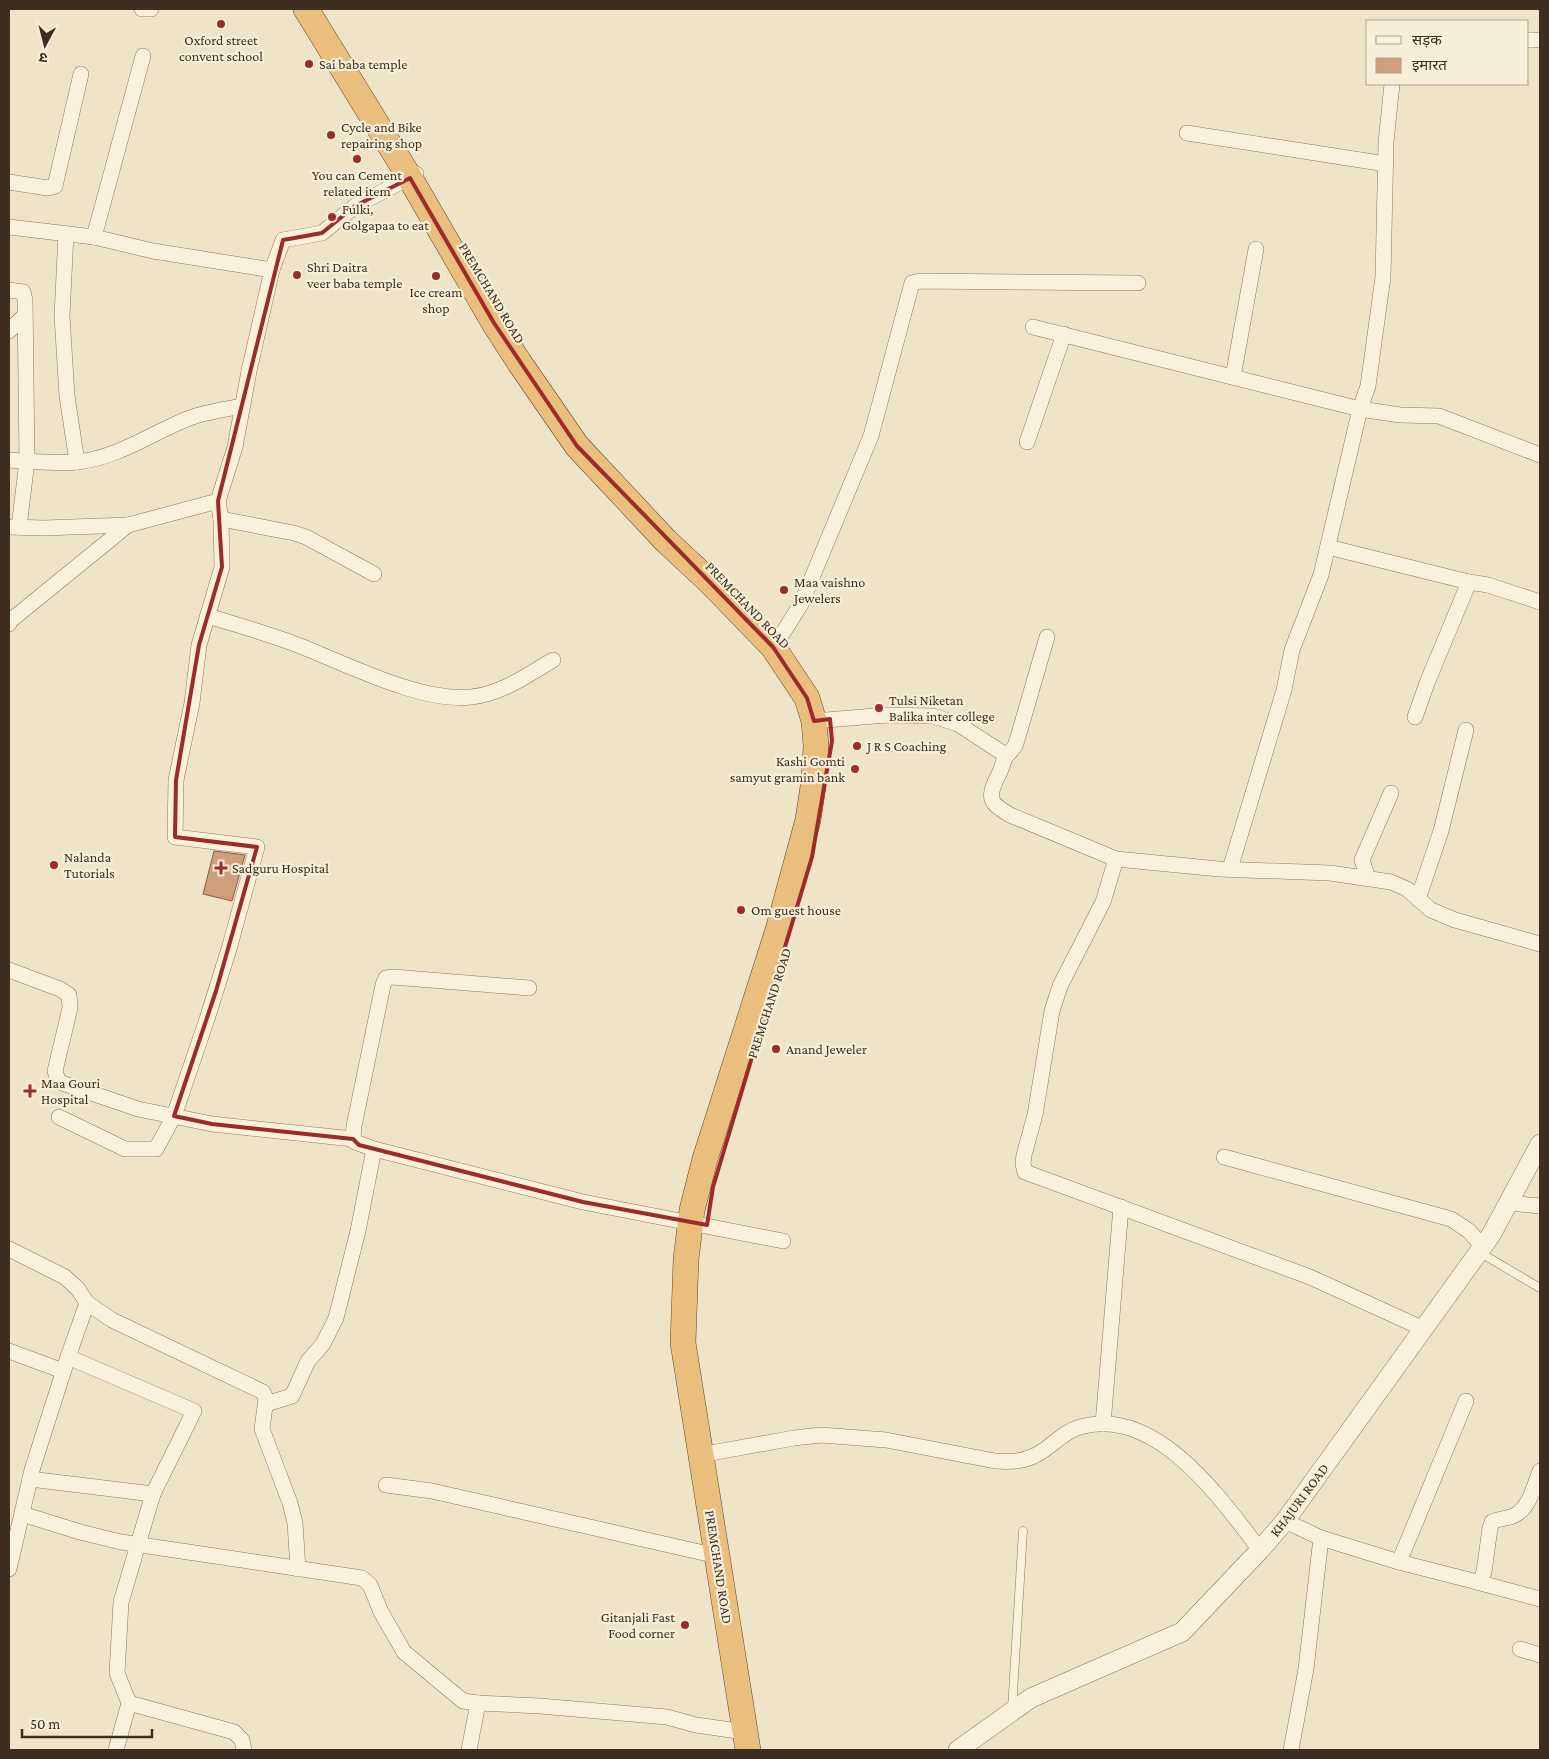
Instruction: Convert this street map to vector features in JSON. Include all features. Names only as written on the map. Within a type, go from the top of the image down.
[{"type":"highway","name":"PREMCHAND ROAD","points":[[306,9],[415,174],[505,318],[574,414],[607,456],[647,500],[782,636],[809,672],[821,693],[822,720],[816,746],[814,780],[808,820],[778,930],[705,1159],[692,1210],[698,1224],[686,1259],[683,1335],[689,1384],[747,1741]]},
{"type":"highway","name":"PREMCHAND ROAD","points":[[322,9],[379,100],[415,174],[494,323],[577,446],[660,534],[773,647],[822,720]]},
{"type":"street","points":[[142,9],[151,9]]},
{"type":"street","points":[[94,237],[143,56]]},
{"type":"street","points":[[9,182],[48,188],[55,186],[80,74]]},
{"type":"street","points":[[1230,869],[1284,690],[1292,650],[1321,575],[1360,409],[1368,386],[1383,278],[1386,142],[1392,85]]},
{"type":"street","points":[[1187,133],[1386,164]]},
{"type":"street","points":[[59,1117],[125,1149],[156,1149],[174,1116],[216,991],[257,847],[175,837],[176,780],[192,703],[199,645],[222,567],[222,519],[218,501],[235,447],[242,406],[272,270],[283,240],[322,234],[355,206],[415,174]]},
{"type":"street","points":[[9,227],[94,237],[152,251],[272,270]]},
{"type":"street","points":[[66,234],[62,316],[68,396],[77,462]]},
{"type":"street","points":[[1232,377],[1256,249]]},
{"type":"street","points":[[782,636],[801,604],[871,436],[912,283],[920,281],[1138,283]]},
{"type":"street","points":[[9,290],[23,292],[25,300],[27,461],[14,527],[128,525],[218,501]]},
{"type":"street","points":[[9,331],[25,315]]},
{"type":"street","points":[[1033,327],[1360,409],[1400,415],[1440,416],[1540,455]]},
{"type":"street","points":[[1027,442],[1064,334]]},
{"type":"street","points":[[9,460],[77,462],[121,450],[181,421],[199,415],[242,406]]},
{"type":"street","points":[[222,519],[306,537],[374,574]]},
{"type":"street","points":[[9,624],[128,525]]},
{"type":"street","points":[[1328,547],[1488,585],[1540,602]]},
{"type":"street","points":[[1416,717],[1427,683],[1469,582]]},
{"type":"street","points":[[208,616],[294,643],[423,693],[448,697],[469,698],[488,694],[511,685],[553,660]]},
{"type":"street","points":[[1047,637],[1015,746],[1005,758],[992,794],[994,803],[1010,815],[1116,859],[1230,869],[1330,873],[1400,885],[1431,910],[1455,920],[1540,944]]},
{"type":"street","points":[[822,720],[887,715],[933,716],[958,724],[1002,751],[1005,758]]},
{"type":"street","points":[[1418,899],[1441,831],[1466,730]]},
{"type":"street","points":[[1368,878],[1362,860],[1390,793]]},
{"type":"street","points":[[1116,859],[1103,902],[1060,986],[1052,1011],[1036,1115],[1023,1169],[1028,1173],[1310,1276],[1424,1329]]},
{"type":"street","points":[[9,970],[60,989],[69,995],[70,1008],[55,1071],[58,1080],[62,1083],[138,1109],[212,1124],[353,1139],[359,1145],[582,1202],[783,1241]]},
{"type":"street","points":[[353,1139],[354,1126],[386,978],[529,988]]},
{"type":"street","name":"KHAJURI ROAD","points":[[958,1750],[1031,1698],[1182,1632],[1285,1521],[1481,1250],[1509,1203],[1540,1144]]},
{"type":"street","points":[[266,1404],[292,1396],[308,1361],[324,1344],[330,1334],[345,1287],[374,1149]]},
{"type":"street","points":[[1224,1157],[1451,1219],[1469,1231],[1481,1250]]},
{"type":"street","points":[[1509,1203],[1540,1206]]},
{"type":"street","points":[[1103,1424],[1121,1207]]},
{"type":"street","points":[[9,1250],[65,1277],[78,1289],[87,1304],[112,1320],[258,1389],[266,1396],[262,1429],[290,1503],[295,1523],[298,1569]]},
{"type":"street","points":[[9,1565],[30,1479],[87,1304]]},
{"type":"street","points":[[9,1351],[66,1364],[194,1411],[153,1494],[121,1602],[118,1625],[117,1673],[129,1703],[116,1750]]},
{"type":"street","points":[[1399,1562],[1466,1401]]},
{"type":"street","points":[[700,1455],[821,1435],[886,1440],[995,1461],[1012,1462],[1037,1455],[1064,1434],[1081,1427],[1103,1424],[1120,1426],[1138,1430],[1156,1440],[1177,1456],[1224,1503],[1260,1550]]},
{"type":"street","points":[[1477,1582],[1484,1572],[1492,1522],[1509,1517],[1522,1510],[1528,1503],[1540,1471]]},
{"type":"street","points":[[30,1479],[153,1494]]},
{"type":"street","points":[[386,1485],[432,1491],[717,1556]]},
{"type":"street","points":[[22,1514],[89,1535],[120,1542],[367,1580],[389,1627],[404,1652],[462,1701],[667,1717],[747,1741]]},
{"type":"street","points":[[1285,1521],[1321,1538],[1399,1562],[1540,1599]]},
{"type":"street","points":[[1291,1750],[1306,1669],[1321,1538]]},
{"type":"street","points":[[1520,1650],[1540,1655]]},
{"type":"street","points":[[129,1703],[234,1732],[242,1740],[244,1750]]},
{"type":"street","points":[[469,1750],[478,1703]]},
{"type":"lane","points":[[1481,1250],[1540,1288]]},
{"type":"lane","points":[[1012,1712],[1023,1531]]},
{"type":"highlighted area","points":[[410,178],[494,323],[577,446],[773,647],[807,698],[814,721],[830,719],[832,741],[812,857],[713,1187],[707,1225],[583,1202],[359,1145],[353,1139],[212,1124],[174,1116],[216,991],[257,847],[175,837],[176,780],[199,645],[222,567],[218,501],[283,240],[322,233],[355,206]]},
{"type":"building","points":[[214,851],[245,855],[232,901],[203,894]]},
{"type":"place","name":"Oxford street convent school","points":[[221,24]]},
{"type":"place","name":"Sai baba temple","points":[[309,64]]},
{"type":"place","name":"Cycle and Bike repairing shop","points":[[331,135]]},
{"type":"place","name":"You can Cement related item","points":[[357,159]]},
{"type":"place","name":"Fulki, Golgapaa to eat","points":[[332,217]]},
{"type":"place","name":"Shri Daitra veer baba temple","points":[[297,275]]},
{"type":"place","name":"Ice cream shop","points":[[436,276]]},
{"type":"place","name":"Maa vaishno Jewelers","points":[[784,590]]},
{"type":"place","name":"Tulsi Niketan Balika inter college","points":[[879,708]]},
{"type":"place","name":"J R S Coaching","points":[[857,746]]},
{"type":"place","name":"Kashi Gomti samyut gramin bank","points":[[855,769]]},
{"type":"place","name":"Nalanda Tutorials","points":[[54,865]]},
{"type":"place","name":"Sadguru Hospital","points":[[221,868]]},
{"type":"place","name":"Om guest house","points":[[741,910]]},
{"type":"place","name":"Anand Jeweler","points":[[776,1049]]},
{"type":"place","name":"Maa Gouri Hospital","points":[[30,1091]]},
{"type":"place","name":"Gitanjali Fast Food corner","points":[[685,1625]]}]
